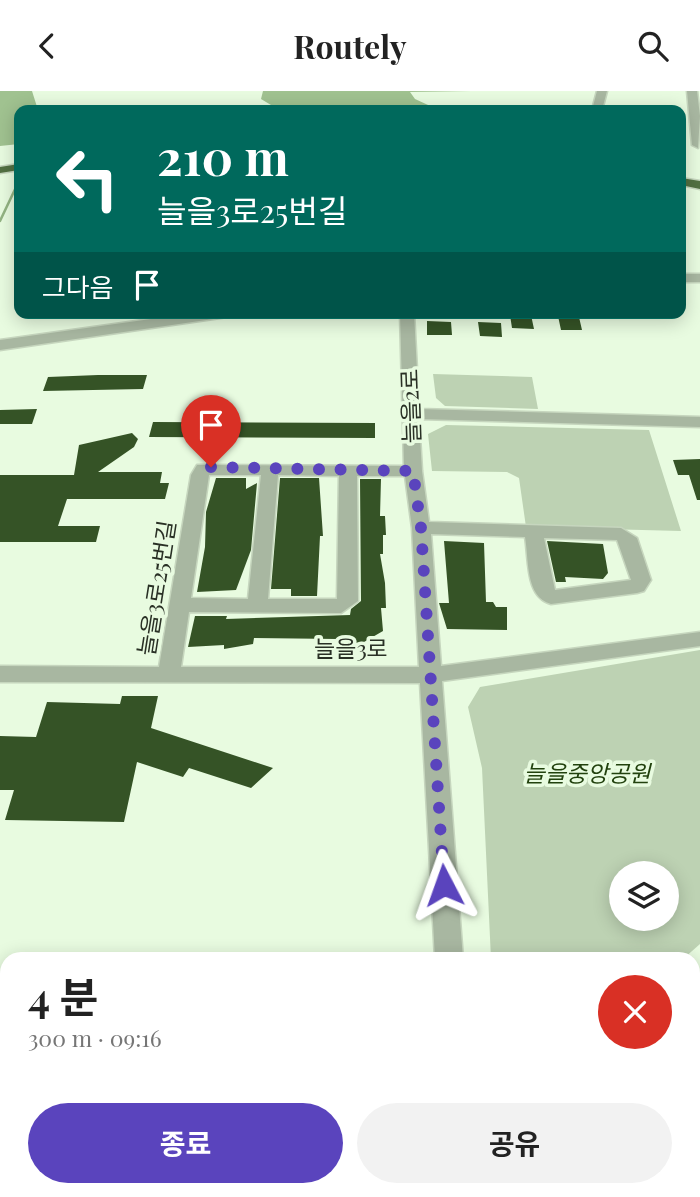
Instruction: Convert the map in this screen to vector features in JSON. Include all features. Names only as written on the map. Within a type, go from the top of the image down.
[{"type":"street","points":[[692,91],[699,145]]},
{"type":"street","points":[[0,345],[184,319]]},
{"type":"street","name":"늘을2로","points":[[407,319],[413,471],[421,528],[449,952]]},
{"type":"street","points":[[411,414],[700,422]]},
{"type":"street","points":[[257,605],[270,468]]},
{"type":"street","name":"늘을3로25번길","points":[[169,674],[203,469],[413,471]]},
{"type":"street","points":[[179,605],[341,606],[348,601],[348,470]]},
{"type":"street","points":[[421,528],[534,531],[621,534],[628,538],[641,580],[637,586],[551,597],[543,591],[534,531]]},
{"type":"street","name":"늘을3로","points":[[0,674],[430,675],[700,639]]},
{"type":"green space","points":[[0,91],[32,91],[36,105],[14,105],[14,145],[0,146]]},
{"type":"green space","points":[[263,91],[471,91],[410,92],[415,99],[428,105],[271,105],[261,99]]},
{"type":"green space","points":[[433,374],[532,377],[538,409],[445,406],[436,398]]},
{"type":"green space","points":[[446,425],[649,430],[681,531],[526,527],[519,478],[507,472],[432,471],[428,434]]},
{"type":"green space","name":"늘을중앙공원","points":[[700,650],[700,944],[691,952],[491,952],[482,768],[468,707],[480,687]]},
{"type":"building","points":[[511,319],[532,319],[534,329],[512,328]]},
{"type":"building","points":[[559,319],[579,319],[582,330],[561,330]]},
{"type":"building","points":[[427,321],[451,322],[452,335],[427,335]]},
{"type":"building","points":[[478,322],[501,323],[502,337],[480,336]]},
{"type":"building","points":[[147,375],[143,389],[43,391],[48,377]]},
{"type":"building","points":[[37,409],[32,424],[0,424],[0,410]]},
{"type":"building","points":[[153,422],[375,423],[375,438],[149,437]]},
{"type":"building","points":[[132,433],[138,439],[134,447],[98,472],[162,472],[160,483],[169,483],[165,499],[67,499],[58,526],[100,526],[96,542],[0,542],[0,475],[74,475],[79,445]]},
{"type":"building","points":[[700,459],[700,500],[697,500],[689,475],[678,475],[673,460]]},
{"type":"building","points":[[216,478],[246,478],[246,489],[257,483],[251,550],[236,590],[197,592],[205,547],[206,512]]},
{"type":"building","points":[[280,478],[319,478],[323,536],[320,536],[317,596],[291,596],[291,589],[271,589]]},
{"type":"building","points":[[360,479],[381,479],[380,516],[385,516],[386,535],[383,535],[383,554],[380,554],[386,608],[381,608],[383,631],[364,642],[337,645],[337,639],[254,638],[253,644],[224,649],[224,645],[188,647],[195,616],[227,616],[226,619],[350,615],[351,609],[361,601]]},
{"type":"building","points":[[444,541],[484,543],[486,602],[493,602],[496,607],[507,607],[507,630],[447,629],[439,603],[449,603]]},
{"type":"building","points":[[547,541],[603,544],[608,573],[603,579],[565,577],[566,582],[556,582]]},
{"type":"building","points":[[122,696],[158,696],[151,728],[273,768],[251,788],[189,768],[183,777],[137,762],[124,822],[5,820],[14,790],[0,790],[0,736],[36,737],[47,702],[120,704]]},
{"type":"waterway","points":[[0,221],[14,191]]},
{"type":"route","points":[[211,467],[413,471],[421,528],[444,885]]}]
